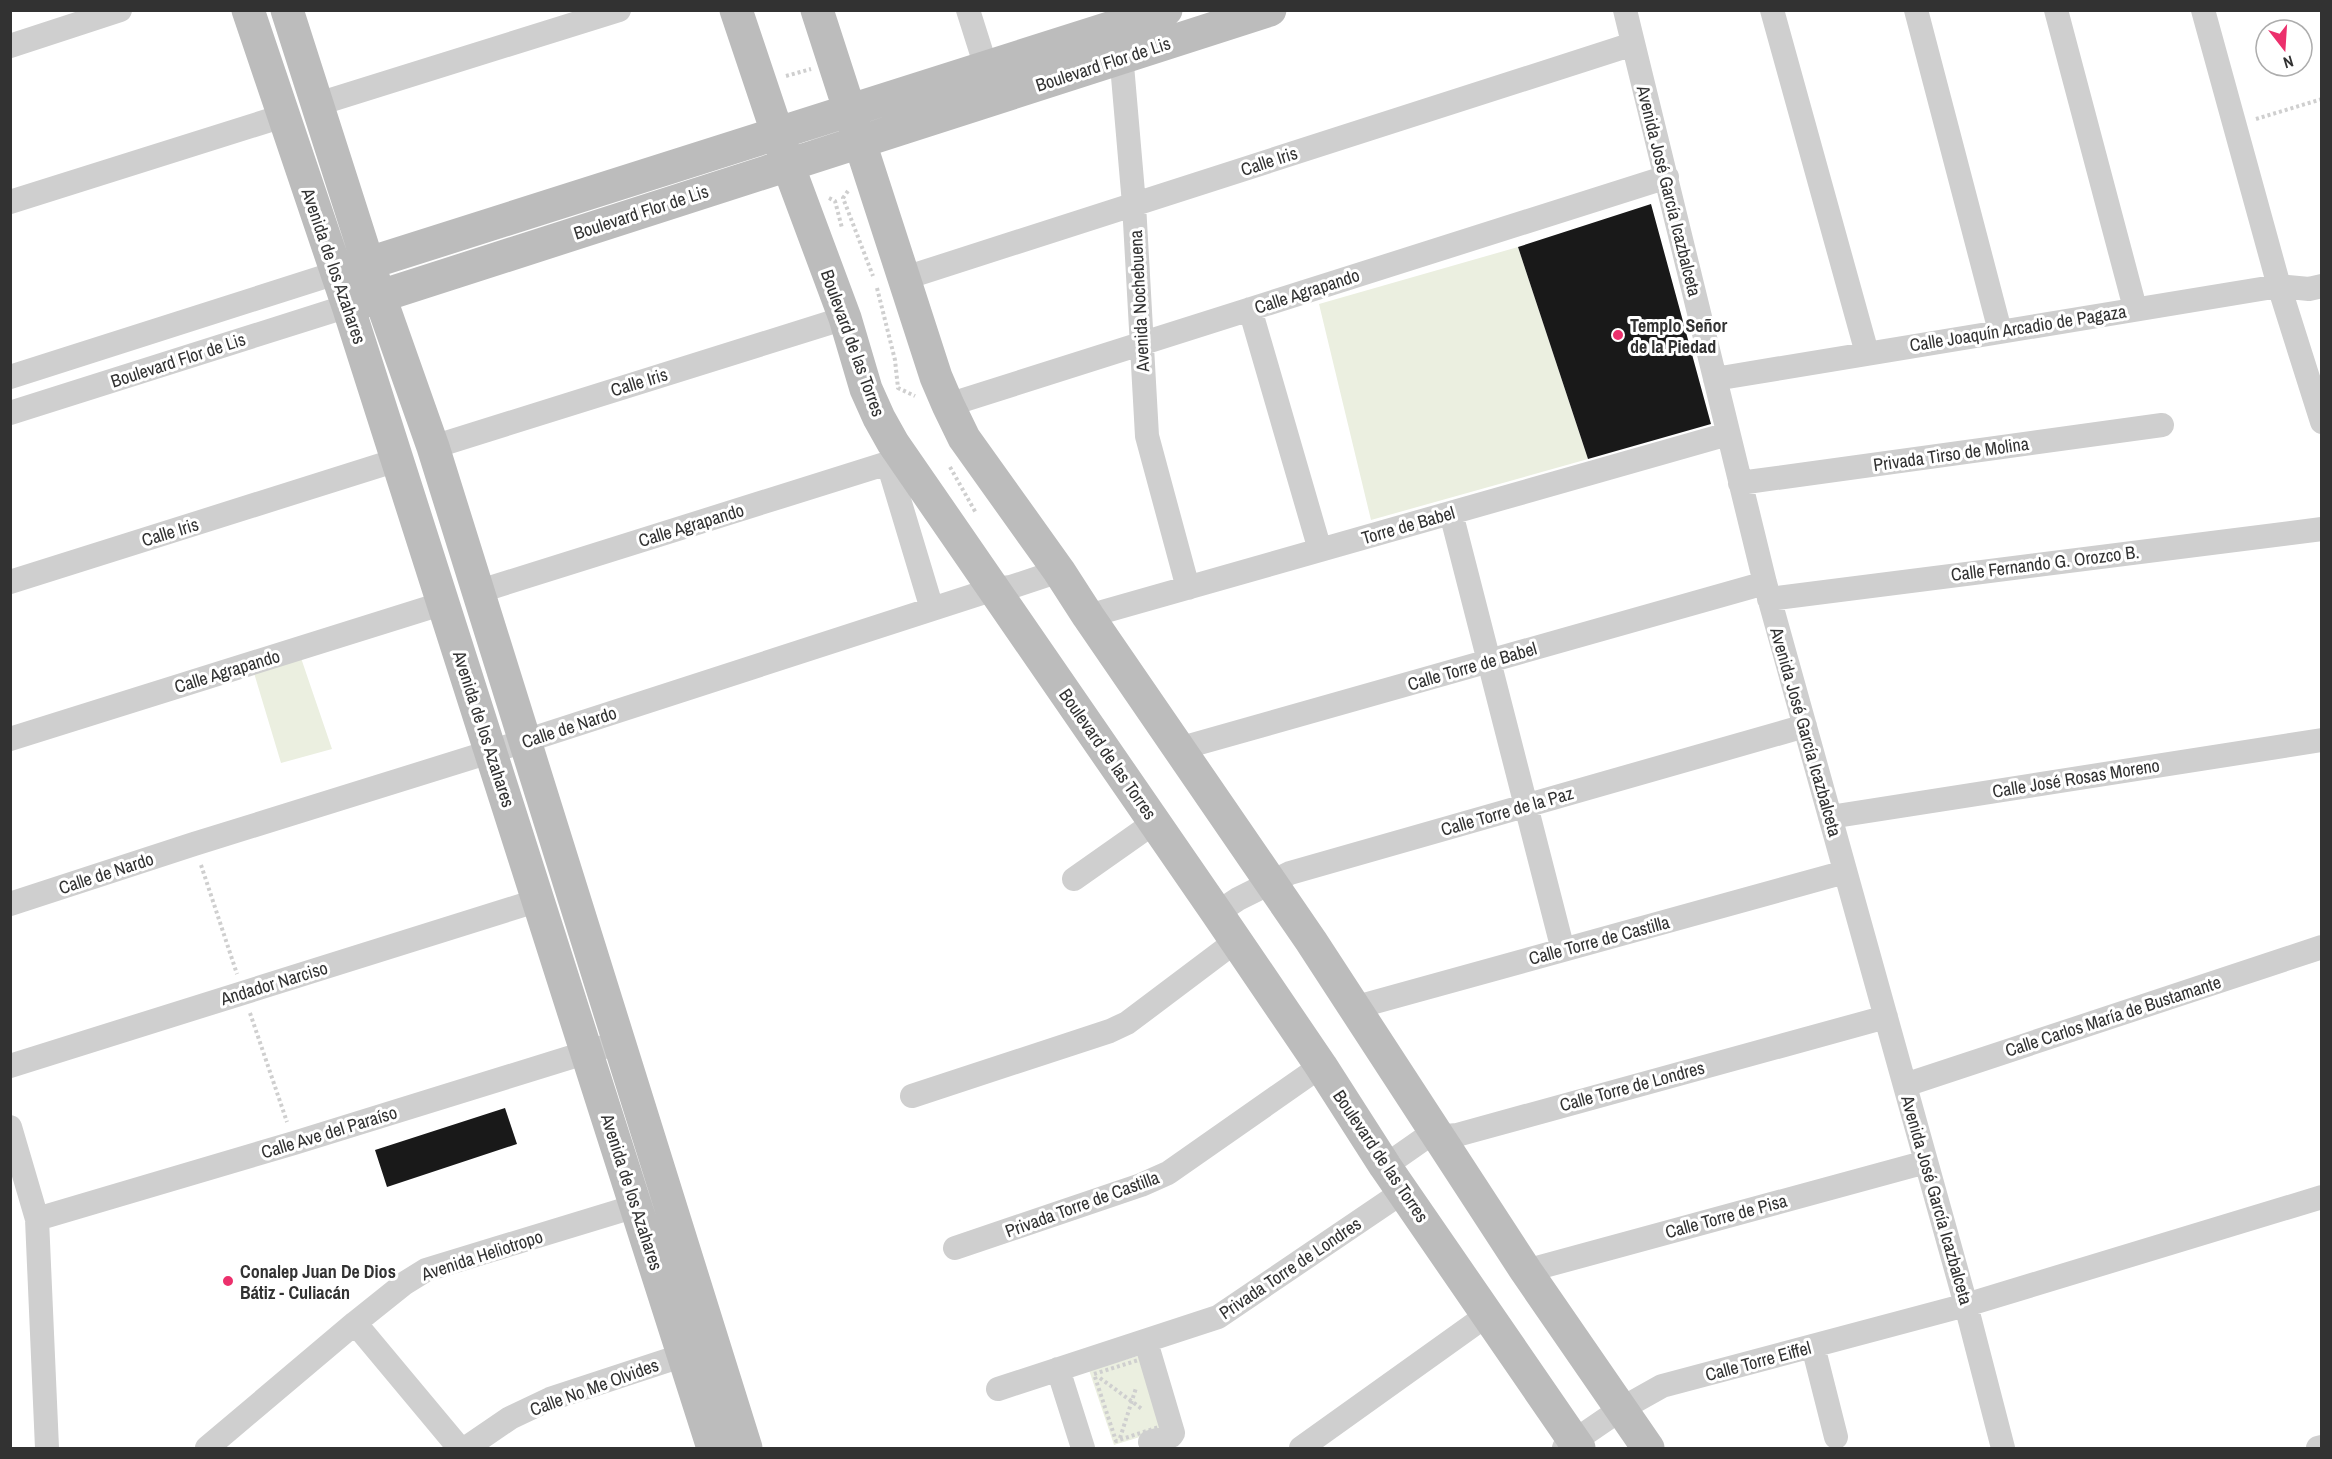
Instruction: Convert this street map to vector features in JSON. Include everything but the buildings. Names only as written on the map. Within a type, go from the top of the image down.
[{"type":"street","points":[[10,45],[120,10]]},
{"type":"street","name":"Avenida de los Azahares","points":[[248,10],[336,273],[364,301],[433,447],[746,1449]]},
{"type":"street","name":"Avenida de los Azahares","points":[[287,10],[368,263],[364,301],[397,460],[713,1449]]},
{"type":"street","points":[[318,104],[619,10]]},
{"type":"street","name":"Boulevard de las Torres","points":[[736,10],[788,165],[845,318],[866,389],[896,461],[994,589],[1155,822],[1321,1066],[1572,1446]]},
{"type":"street","points":[[817,10],[936,377],[964,438],[1059,571],[1311,941],[1526,1271],[1648,1449]]},
{"type":"street","points":[[968,10],[986,67]]},
{"type":"street","name":"Boulevard Flor de Lis","points":[[10,377],[986,67],[1115,18],[1166,10]]},
{"type":"street","name":"Boulevard Flor de Lis","points":[[10,413],[1270,10]]},
{"type":"street","name":"Avenida José García Icazbalceta","points":[[1625,10],[1767,591],[1966,1305],[2003,1449]]},
{"type":"street","points":[[1772,10],[1867,353]]},
{"type":"street","points":[[1916,10],[2000,331]]},
{"type":"street","points":[[2056,10],[2135,308]]},
{"type":"street","points":[[2203,10],[2279,286],[2322,422]]},
{"type":"street","name":"Avenida Nochebuena","points":[[1115,18],[1123,58],[1147,436],[1188,588]]},
{"type":"street","name":"Calle Iris","points":[[904,278],[1633,44]]},
{"type":"street","points":[[10,202],[283,116]]},
{"type":"street","name":"Calle Agrapando","points":[[948,405],[1667,177]]},
{"type":"street","name":"Calle Joaquín Arcadio de Pagaza","points":[[1715,379],[2135,308],[2279,286],[2309,289],[2322,286]]},
{"type":"street","points":[[1250,309],[1320,550]]},
{"type":"street","name":"Calle Iris","points":[[433,447],[845,318]]},
{"type":"street","name":"Privada Tirso de Molina","points":[[1740,483],[2162,425]]},
{"type":"street","name":"Torre de Babel","points":[[1088,616],[1728,434]]},
{"type":"street","name":"Calle Iris","points":[[10,582],[397,460]]},
{"type":"street","points":[[896,461],[932,609]]},
{"type":"street","name":"Calle Agrapando","points":[[477,592],[896,461]]},
{"type":"street","points":[[1452,513],[1563,950]]},
{"type":"street","name":"Calle Fernando G. Orozco B.","points":[[1767,591],[2322,529]]},
{"type":"street","name":"Calle de Nardo","points":[[10,904],[491,752],[994,589],[1059,571]]},
{"type":"street","name":"Calle Torre de Babel","points":[[1179,749],[1490,661],[1767,591]]},
{"type":"street","name":"Calle Agrapando","points":[[10,739],[444,603]]},
{"type":"street","name":"Calle Torre de la Paz","points":[[1217,913],[1269,882],[1290,873],[1805,726]]},
{"type":"street","name":"Calle José Rosas Moreno","points":[[1830,817],[2322,740]]},
{"type":"street","points":[[1074,879],[1155,822]]},
{"type":"street","name":"Calle Torre de Castilla","points":[[1353,1008],[1845,872]]},
{"type":"street","name":"Andador Narciso","points":[[10,1066],[538,900]]},
{"type":"street","points":[[912,1096],[1110,1031],[1127,1023],[1236,941]]},
{"type":"street","name":"Calle Carlos María de Bustamante","points":[[1905,1084],[2322,947]]},
{"type":"street","name":"Calle Torre de Londres","points":[[1394,1178],[1425,1138],[1468,1132],[1886,1017]]},
{"type":"street","name":"Calle Ave del Paraíso","points":[[37,1220],[620,1042]]},
{"type":"street","name":"Privada Torre de Castilla","points":[[955,1248],[1141,1185],[1168,1173],[1321,1066]]},
{"type":"street","points":[[10,1127],[37,1220],[47,1449]]},
{"type":"street","name":"Calle Torre de Pisa","points":[[1526,1271],[1926,1162]]},
{"type":"street","name":"Privada Torre de Londres","points":[[998,1389],[1058,1369],[1146,1350],[1218,1317],[1394,1178]]},
{"type":"street","name":"Calle Torre Eiffel","points":[[1572,1446],[1621,1409],[1662,1386],[1966,1305],[2322,1197]]},
{"type":"street","name":"Avenida Heliotropo","points":[[207,1449],[355,1323],[405,1283],[426,1270],[636,1206]]},
{"type":"street","points":[[1301,1449],[1487,1315]]},
{"type":"street","name":"Calle No Me Olvides","points":[[355,1323],[456,1444],[462,1447],[469,1446],[510,1418],[550,1399],[684,1355]]},
{"type":"street","points":[[1813,1346],[1836,1437]]},
{"type":"street","points":[[1146,1350],[1173,1433],[1171,1436],[1157,1434]]},
{"type":"street","points":[[1058,1369],[1083,1449]]},
{"type":"path","points":[[783,84],[786,76],[811,69],[814,75]]},
{"type":"path","points":[[2235,126],[2322,99]]},
{"type":"path","points":[[1142,1369],[1146,1350]]},
{"type":"path","points":[[1094,1374],[1146,1350]]},
{"type":"path","points":[[1146,1350],[1157,1434]]},
{"type":"path","points":[[1094,1374],[1148,1413]]},
{"type":"path","points":[[1094,1374],[1116,1441],[1157,1434]]},
{"type":"path","points":[[1120,1439],[1138,1380]]},
{"type":"path","points":[[1156,1419],[1157,1434]]},
{"type":"shaded area","points":[[1518,247],[1588,459],[1371,520],[1319,304]]},
{"type":"shaded area","points":[[301,658],[332,749],[281,763],[254,673]]},
{"type":"shaded area","points":[[1145,1354],[1169,1428],[1114,1445],[1089,1370]]},
{"type":"place","name":"Templo Señor de la Piedad","points":[[1618,335]]},
{"type":"place","name":"Conalep Juan De Dios Bátiz - Culiacán","points":[[228,1281]]}]
